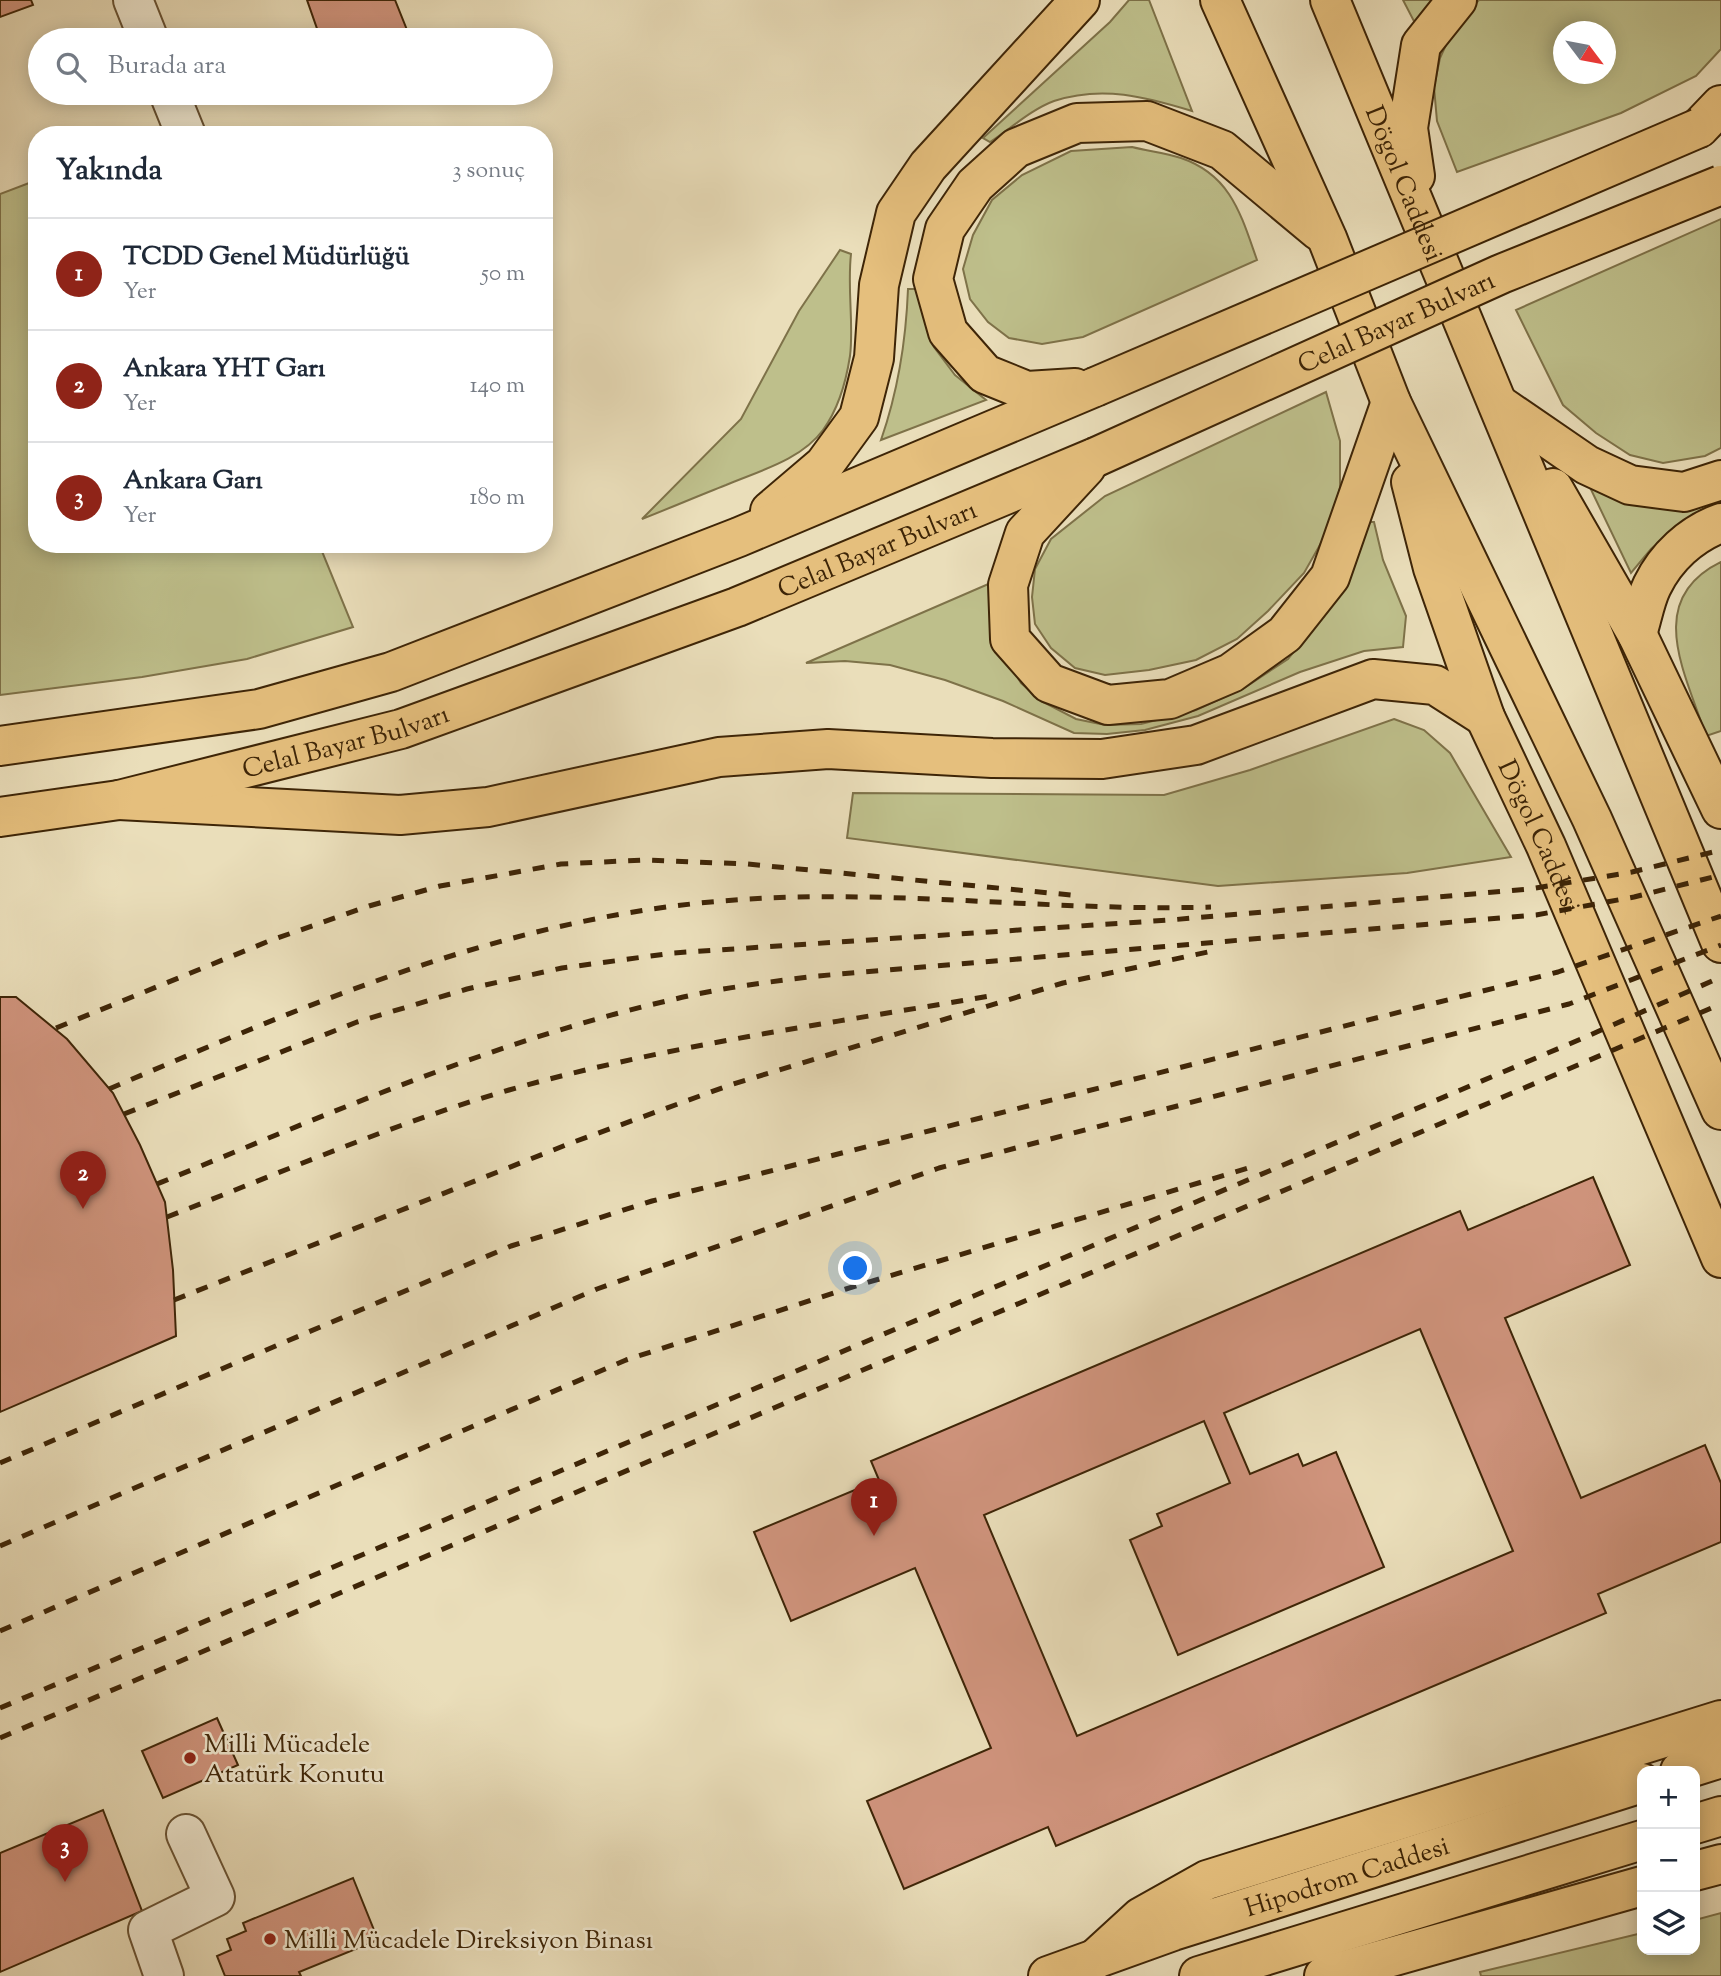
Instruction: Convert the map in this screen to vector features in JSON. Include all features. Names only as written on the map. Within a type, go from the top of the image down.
[{"type":"main road","points":[[739,537],[824,465],[859,417],[874,358],[878,285],[896,214],[928,166],[1080,0]]},
{"type":"main road","name":"Dögol Caddesi","points":[[1220,0],[1327,238],[1391,402],[1592,819],[1721,1110]]},
{"type":"main road","name":"Dögol Caddesi","points":[[1330,0],[1721,943]]},
{"type":"main road","points":[[1422,226],[1408,128],[1421,45],[1457,0]]},
{"type":"main road","name":"Celal Bayar Bulvarı","points":[[0,746],[259,709],[391,672],[739,537],[1094,387],[1713,118]]},
{"type":"main road","points":[[1094,387],[1027,391],[985,374],[948,332],[933,279],[945,229],[975,185],[1016,148],[1077,123],[1147,121],[1222,150],[1327,238]]},
{"type":"main road","name":"Celal Bayar Bulvarı","points":[[0,817],[120,800],[401,729],[737,607],[1096,457],[1501,274],[1721,185]]},
{"type":"main road","points":[[1096,457],[1025,533],[1007,585],[1010,639],[1049,683],[1108,705],[1170,699],[1231,673],[1285,634],[1330,577],[1391,402]]},
{"type":"main road","name":"Dögol Caddesi","points":[[1391,402],[1433,568],[1485,717],[1546,846],[1721,1258]]},
{"type":"main road","points":[[1498,404],[1587,465],[1630,485],[1684,492],[1721,480]]},
{"type":"main road","name":"Dögol Caddesi","points":[[1498,404],[1565,505],[1637,634],[1721,809]]},
{"type":"main road","points":[[1637,634],[1651,587],[1672,554],[1708,528],[1721,523]]},
{"type":"main road","points":[[120,800],[400,815],[488,807],[719,757],[828,749],[992,758],[1102,759],[1196,745],[1373,679],[1435,685],[1485,717]]},
{"type":"main road","points":[[1093,1961],[1142,1917],[1207,1880],[1721,1720]]},
{"type":"main road","points":[[1696,1766],[1721,1758]]},
{"type":"main road","name":"Hipodrom Caddesi","points":[[1043,1975],[1093,1961],[1173,1931],[1637,1785]]},
{"type":"main road","points":[[1700,1822],[1721,1816]]},
{"type":"main road","name":"Hipodrom Caddesi","points":[[1199,1976],[1637,1842]]},
{"type":"main road","points":[[1700,1870],[1721,1864]]},
{"type":"main road","points":[[1324,1976],[1637,1887]]},
{"type":"lane","points":[[133,0],[144,28]]},
{"type":"lane","points":[[175,105],[183,126]]},
{"type":"lane","points":[[164,1976],[148,1930],[215,1897],[186,1833]]},
{"type":"green space","points":[[1129,0],[1149,0],[1192,111],[1141,97],[1107,93],[1072,96],[1054,101],[1029,114],[990,142],[983,138],[1110,22]]},
{"type":"green space","points":[[1403,0],[1434,0],[1418,29]]},
{"type":"green space","points":[[1479,0],[1721,0],[1721,49],[1696,76],[1621,113],[1457,172],[1437,121],[1434,87],[1440,58],[1455,25]]},
{"type":"green space","points":[[1132,147],[1181,158],[1212,175],[1232,198],[1257,260],[1083,337],[1042,344],[1009,338],[988,322],[970,299],[963,269],[973,235],[992,200],[1022,175],[1071,151]]},
{"type":"green space","points":[[28,183],[28,553],[323,553],[353,627],[247,659],[142,677],[0,695],[0,194]]},
{"type":"green space","points":[[1721,219],[1721,448],[1705,456],[1663,463],[1630,455],[1596,433],[1563,405],[1516,310]]},
{"type":"green space","points":[[840,250],[851,254],[850,356],[841,394],[823,430],[803,449],[779,464],[642,519],[741,419],[799,311]]},
{"type":"green space","points":[[908,289],[916,289],[934,347],[955,375],[986,400],[881,440],[900,366]]},
{"type":"green space","points":[[1326,392],[1340,441],[1340,488],[1329,529],[1304,573],[1268,611],[1237,639],[1196,660],[1149,670],[1105,675],[1075,668],[1051,648],[1035,624],[1032,597],[1035,569],[1051,539],[1105,496]]},
{"type":"green space","points":[[1585,477],[1721,494],[1721,507],[1675,528],[1651,549],[1631,573]]},
{"type":"green space","points":[[1369,522],[1374,522],[1383,560],[1406,616],[1403,647],[1364,651],[1300,672],[1198,716],[1145,730],[1107,734],[1074,733],[1003,701],[945,680],[890,665],[845,661],[806,663],[993,582],[1001,649],[1021,683],[1043,702],[1076,719],[1105,725],[1141,724],[1196,710],[1244,688],[1288,659],[1335,600]]},
{"type":"green space","points":[[1721,562],[1721,731],[1706,736],[1681,664],[1677,617],[1683,596],[1697,578]]},
{"type":"green space","points":[[1394,719],[1424,730],[1450,753],[1511,857],[1407,873],[1218,886],[847,838],[853,793],[1164,795],[1250,770]]},
{"type":"green space","points":[[1721,1913],[1721,1976],[1481,1976],[1480,1972],[1637,1934],[1637,1955],[1700,1955],[1700,1919]]},
{"type":"building","points":[[0,0],[31,0],[33,5],[0,17]]},
{"type":"building","points":[[307,0],[395,0],[406,28],[317,28]]},
{"type":"building","points":[[0,997],[16,997],[67,1039],[113,1093],[140,1145],[165,1202],[173,1270],[176,1336],[0,1412]]},
{"type":"building","points":[[1593,1177],[1630,1265],[1505,1318],[1581,1498],[1705,1445],[1721,1483],[1721,1542],[1598,1594],[1606,1613],[1056,1846],[1048,1827],[904,1889],[867,1801],[991,1748],[915,1568],[791,1621],[754,1532],[879,1480],[871,1461],[1460,1211],[1468,1230]],"holes":[[[1420,1329],[1513,1551],[1077,1736],[984,1515],[1204,1421],[1230,1483],[1157,1514],[1162,1526],[1130,1540],[1178,1655],[1384,1567],[1336,1452],[1303,1466],[1298,1454],[1250,1474],[1224,1413]]]},
{"type":"building","name":"Milli Mücadele Atatürk Konutu","points":[[217,1718],[238,1765],[163,1798],[142,1751]]},
{"type":"building","points":[[103,1810],[142,1911],[0,1972],[0,1853]]},
{"type":"building","points":[[353,1878],[378,1940],[299,1972],[301,1976],[225,1976],[217,1956],[231,1950],[227,1939],[246,1931],[243,1923]]},
{"type":"railway","points":[[124,1114],[357,1022],[467,989],[562,968],[673,953],[1170,920],[1530,889],[1632,872],[1721,850]]},
{"type":"railway","points":[[56,1028],[269,941],[369,906],[440,886],[561,864],[643,860],[747,864],[1081,896]]},
{"type":"railway","points":[[157,1184],[347,1106],[475,1058],[605,1017],[707,992],[817,976],[1536,915],[1634,897],[1721,875]]},
{"type":"railway","points":[[109,1089],[258,1026],[408,970],[484,946],[562,926],[641,911],[783,897],[905,898],[1150,908],[1211,907]]},
{"type":"railway","points":[[0,1463],[511,1246],[652,1201],[1558,972],[1721,916]]},
{"type":"railway","points":[[0,1546],[597,1289],[939,1168],[1569,1004],[1721,945]]},
{"type":"railway","points":[[174,1300],[571,1143],[730,1085],[1063,983],[1208,952]]},
{"type":"railway","points":[[0,1708],[1581,1039],[1721,977]]},
{"type":"railway","points":[[167,1217],[379,1134],[509,1090],[690,1048],[996,995]]},
{"type":"railway","points":[[0,1738],[1721,1004]]},
{"type":"railway","points":[[0,1631],[626,1360],[846,1289],[1255,1166]]},
{"type":"place","name":"Ankara YHT Garı","points":[[83,1209]]},
{"type":"place","name":"TCDD Genel Müdürlüğü","points":[[874,1536]]},
{"type":"place","name":"Milli Mücadele Atatürk Konutu","points":[[190,1758]]},
{"type":"place","name":"Ankara Garı","points":[[65,1882]]},
{"type":"place","name":"Milli Mücadele Direksiyon Binası","points":[[270,1939]]}]
